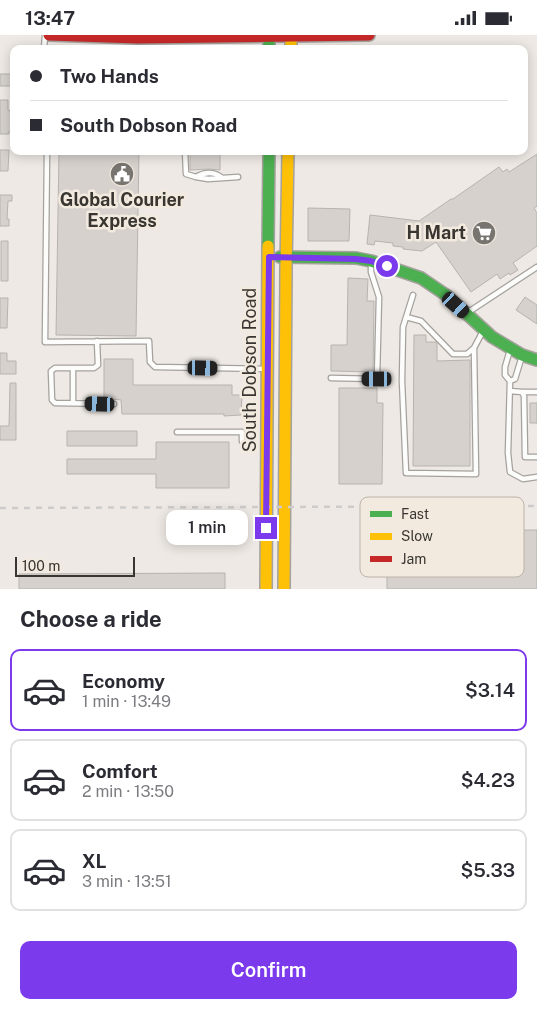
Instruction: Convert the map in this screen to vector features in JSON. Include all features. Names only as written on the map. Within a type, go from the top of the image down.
[{"type":"main road","points":[[49,35],[138,38],[369,35]]},
{"type":"main road","name":"South Dobson Road","points":[[266,589],[269,155]]},
{"type":"main road","name":"South Dobson Road","points":[[284,589],[288,155]]},
{"type":"main road","points":[[269,257],[356,259],[371,261],[403,271],[427,281],[446,295],[484,330],[510,349],[537,360]]},
{"type":"main road","points":[[268,342],[274,343],[277,365],[286,377]]},
{"type":"lane","points":[[47,155],[45,342],[149,341],[150,362],[155,367],[268,369]]},
{"type":"lane","points":[[185,155],[186,174],[208,179],[238,177]]},
{"type":"lane","points":[[332,379],[377,379],[379,297],[371,272],[371,261]]},
{"type":"lane","points":[[466,314],[537,267]]},
{"type":"lane","points":[[413,295],[403,327],[402,381],[406,473],[476,474],[474,348]]},
{"type":"lane","points":[[406,317],[421,321],[453,354],[467,354],[474,348],[484,330]]},
{"type":"lane","points":[[97,341],[98,365],[94,368],[55,368],[51,371],[52,399],[55,403],[114,404]]},
{"type":"lane","points":[[510,349],[505,367],[505,375],[512,380]]},
{"type":"lane","points":[[522,355],[512,380],[510,391],[508,453],[510,471],[523,479],[537,477]]},
{"type":"lane","points":[[73,368],[73,403]]},
{"type":"lane","points":[[510,391],[537,392]]},
{"type":"lane","points":[[522,392],[524,396],[524,457],[537,457]]},
{"type":"lane","points":[[177,432],[242,432],[242,441]]},
{"type":"lane","points":[[266,528],[285,528]]},
{"type":"building","points":[[0,74],[10,74],[10,86],[0,86]]},
{"type":"building","points":[[0,100],[8,100],[10,131],[9,134],[0,134]]},
{"type":"building","points":[[0,150],[9,150],[8,171],[0,171]]},
{"type":"building","name":"H Mart","points":[[537,154],[537,206],[534,208],[537,213],[537,246],[513,263],[518,270],[510,275],[509,273],[500,279],[497,274],[471,292],[436,242],[422,251],[403,249],[403,247],[393,246],[393,243],[375,241],[374,245],[367,244],[370,215],[419,221],[499,167],[503,172],[507,169],[509,172]]},
{"type":"building","points":[[59,155],[139,155],[136,336],[56,335]]},
{"type":"building","points":[[190,155],[220,155],[220,170],[190,170]]},
{"type":"building","points":[[0,195],[12,195],[12,201],[8,201],[7,219],[9,219],[9,226],[0,226]]},
{"type":"building","points":[[308,208],[350,209],[349,241],[308,241]]},
{"type":"building","points":[[1,241],[8,241],[8,281],[1,281]]},
{"type":"building","points":[[348,278],[368,279],[367,301],[374,301],[373,372],[331,371],[331,345],[347,345]]},
{"type":"building","points":[[525,297],[537,305],[537,324],[516,310]]},
{"type":"building","points":[[0,298],[8,298],[7,328],[0,328]]},
{"type":"building","points":[[414,335],[426,335],[426,342],[437,343],[437,361],[470,360],[470,466],[413,466]]},
{"type":"building","points":[[0,353],[7,353],[7,361],[16,361],[16,374],[0,374]]},
{"type":"building","points":[[104,359],[133,359],[133,385],[232,385],[232,395],[242,395],[241,415],[122,414],[121,400],[104,398]]},
{"type":"building","points":[[10,383],[16,383],[16,440],[0,440],[0,426],[9,426]]},
{"type":"building","points":[[339,388],[377,388],[377,403],[383,403],[382,484],[339,484]]},
{"type":"building","points":[[530,403],[537,403],[537,423],[530,423]]},
{"type":"building","points":[[67,431],[137,431],[137,446],[67,446]]},
{"type":"building","points":[[156,442],[229,442],[229,488],[156,488],[156,474],[67,474],[67,459],[156,459]]},
{"type":"building","points":[[524,530],[537,530],[537,589],[387,589],[387,577],[524,577]]},
{"type":"building","points":[[225,573],[225,589],[19,589],[19,574]]},
{"type":"railway","points":[[524,506],[537,506]]},
{"type":"railway","points":[[0,508],[360,507]]},
{"type":"traffic: fast","points":[[269,35],[269,45]]},
{"type":"traffic: fast","points":[[268,246],[269,155]]},
{"type":"traffic: fast","points":[[280,257],[356,258],[371,261],[421,278],[446,295],[492,337],[522,355],[537,360]]},
{"type":"traffic: slow","points":[[291,35],[291,45]]},
{"type":"traffic: slow","points":[[284,589],[288,155]]},
{"type":"traffic: slow","points":[[266,589],[268,246]]},
{"type":"traffic: jam","points":[[49,35],[138,38],[369,35]]},
{"type":"place","name":"Global Courier Express","points":[[122,174]]},
{"type":"place","name":"H Mart","points":[[484,233]]},
{"type":"route","points":[[266,528],[269,257],[356,259],[387,266]]}]
